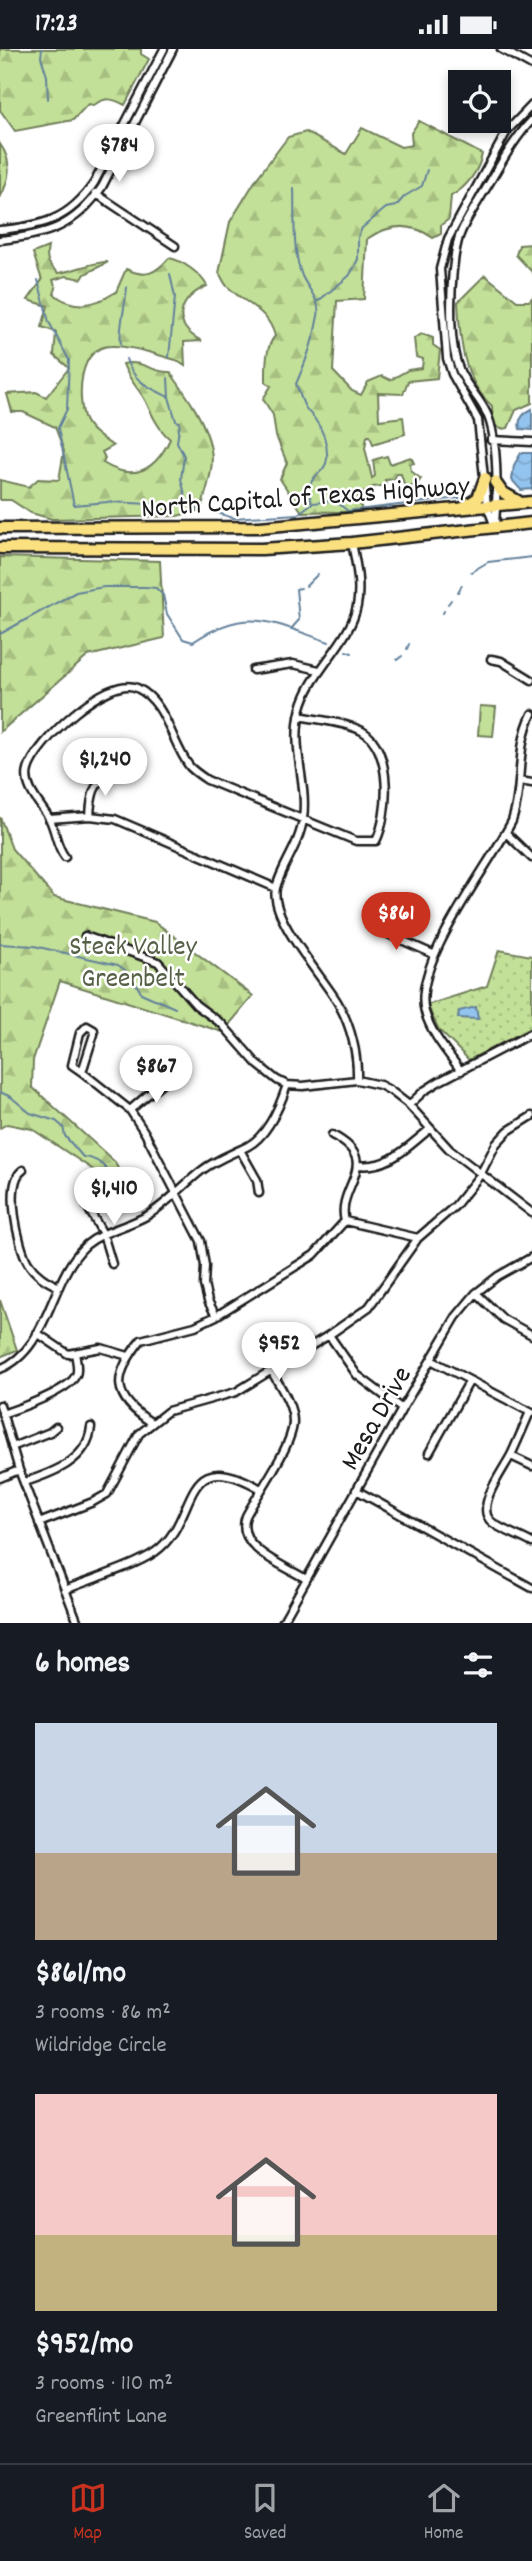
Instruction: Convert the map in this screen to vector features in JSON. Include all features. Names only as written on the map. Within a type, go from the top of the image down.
[{"type":"highway","points":[[460,509],[478,498],[490,480],[507,496],[527,502]]},
{"type":"highway","name":"North Capital of Texas Highway","points":[[0,528],[260,527],[527,502]]},
{"type":"highway","name":"North Capital of Texas Highway","points":[[0,548],[209,551],[352,543],[532,523]]},
{"type":"street","points":[[0,230],[35,226],[56,219],[73,208],[90,190],[164,49]]},
{"type":"street","points":[[0,240],[41,235],[53,230],[78,215],[97,195],[173,49]]},
{"type":"street","points":[[501,49],[532,66]]},
{"type":"street","points":[[495,527],[490,480],[478,420],[452,374],[447,358],[440,269],[449,239],[507,131],[532,105]]},
{"type":"street","points":[[492,506],[490,480],[494,439],[487,414],[459,369],[455,353],[452,306],[454,258],[470,216],[517,137],[532,120]]},
{"type":"street","points":[[90,190],[176,246]]},
{"type":"street","points":[[482,440],[532,442]]},
{"type":"street","points":[[352,543],[358,577],[356,609],[303,702],[296,746],[302,782],[303,819],[293,853],[276,888],[282,920],[340,1006],[358,1060],[357,1080]]},
{"type":"street","points":[[491,659],[501,661],[532,680]]},
{"type":"street","points":[[253,670],[293,664],[319,670]]},
{"type":"street","points":[[65,857],[59,850],[49,819],[27,777],[31,763],[71,717],[112,688],[129,685],[138,688],[154,703],[186,759],[199,774],[217,785],[356,841],[376,841],[382,829],[386,783],[380,755],[368,735],[360,730],[299,716]]},
{"type":"street","points":[[461,1071],[432,1030],[425,1012],[423,991],[433,954],[506,833],[515,811],[522,740],[532,714]]},
{"type":"street","points":[[90,816],[94,788],[113,772]]},
{"type":"street","points":[[520,781],[532,783]]},
{"type":"street","points":[[49,819],[90,816],[115,819],[276,888]]},
{"type":"street","points":[[506,833],[532,858]]},
{"type":"street","points":[[370,926],[433,954]]},
{"type":"street","points":[[85,936],[158,962],[196,1005],[222,1024],[266,1073],[288,1085],[319,1086],[357,1080],[380,1085],[409,1105],[450,1150],[532,1213]]},
{"type":"street","points":[[82,1072],[94,1034],[94,1030],[87,1026],[80,1033],[72,1061],[74,1068],[130,1110],[201,1241],[205,1266],[204,1285],[216,1316]]},
{"type":"street","points":[[409,1105],[424,1091],[532,1033]]},
{"type":"street","points":[[130,1110],[165,1080]]},
{"type":"street","points":[[0,1369],[20,1357],[37,1333],[73,1259],[89,1243],[103,1234],[146,1217],[202,1170],[251,1145],[266,1129],[288,1085]]},
{"type":"street","points":[[39,1523],[107,1494],[139,1434],[168,1411],[236,1392],[369,1307],[418,1238],[455,1206],[480,1175],[502,1137],[532,1116]]},
{"type":"street","points":[[358,1165],[371,1167],[390,1161],[430,1129]]},
{"type":"street","points":[[152,1423],[133,1411],[122,1394],[121,1376],[128,1356],[146,1337],[195,1326],[216,1316],[314,1255],[345,1221],[344,1199],[354,1183],[358,1165],[351,1148],[332,1135]]},
{"type":"street","points":[[240,1150],[257,1180],[260,1193]]},
{"type":"street","points":[[23,1170],[14,1179],[12,1194],[22,1250],[36,1273],[59,1287]]},
{"type":"street","points":[[87,1206],[103,1234],[111,1264]]},
{"type":"street","points":[[345,1221],[418,1238]]},
{"type":"street","name":"Mesa Drive","points":[[282,1623],[456,1317],[476,1293],[498,1276],[532,1257]]},
{"type":"street","points":[[476,1293],[503,1319],[532,1335]]},
{"type":"street","points":[[37,1333],[68,1354],[101,1347],[128,1356]]},
{"type":"street","points":[[329,1335],[357,1375],[402,1409]]},
{"type":"street","points":[[2,1414],[36,1399],[56,1394],[71,1382],[77,1371],[75,1353]]},
{"type":"street","points":[[431,1360],[531,1413],[495,1481],[486,1505],[486,1514],[494,1524],[532,1543]]},
{"type":"street","points":[[271,1370],[289,1406],[293,1421],[286,1446],[244,1523],[248,1540],[264,1554],[306,1579]]},
{"type":"street","points":[[429,1453],[469,1382]]},
{"type":"street","points":[[0,1405],[8,1444],[78,1623]]},
{"type":"street","points":[[8,1444],[50,1432],[56,1427]]},
{"type":"street","points":[[25,1482],[61,1469],[76,1458],[88,1443],[91,1427]]},
{"type":"street","points":[[510,1456],[532,1467]]},
{"type":"street","points":[[0,1478],[19,1470]]},
{"type":"street","points":[[65,1590],[156,1552],[177,1523],[196,1487],[214,1473],[226,1473],[261,1489]]},
{"type":"street","points":[[356,1490],[532,1588]]},
{"type":"green space","points":[[0,49],[141,49],[141,54],[149,59],[125,105],[113,100],[88,104],[73,120],[15,131],[0,110]]},
{"type":"green space","points":[[419,121],[482,154],[478,167],[462,188],[451,196],[449,219],[441,225],[441,234],[433,238],[416,229],[400,227],[384,230],[367,239],[364,299],[337,301],[333,371],[352,391],[361,395],[368,382],[382,376],[390,380],[408,370],[422,368],[423,359],[416,357],[414,338],[422,334],[433,338],[433,345],[440,350],[437,378],[408,381],[403,394],[378,393],[379,420],[403,417],[405,434],[373,444],[370,436],[367,436],[365,448],[372,478],[375,476],[373,460],[387,456],[390,464],[411,457],[414,463],[410,464],[411,471],[421,479],[416,485],[405,487],[401,474],[396,474],[395,479],[385,480],[386,484],[358,495],[362,511],[302,512],[280,479],[287,463],[276,436],[273,415],[263,399],[271,386],[266,383],[266,364],[269,346],[275,336],[272,327],[262,313],[227,286],[219,273],[230,222],[257,178],[288,137],[306,132],[346,154],[362,128],[401,147],[412,145],[411,133]]},
{"type":"green space","points":[[0,144],[7,157],[9,171],[0,198]]},
{"type":"green space","points":[[532,244],[532,272],[516,255],[519,245]]},
{"type":"green space","points":[[48,247],[48,262],[58,273],[108,262],[85,274],[82,279],[66,276],[53,280],[56,288],[54,294],[70,303],[85,304],[100,300],[116,292],[126,269],[150,273],[169,258],[191,268],[207,286],[189,298],[182,312],[185,328],[202,341],[184,342],[185,366],[176,360],[143,351],[111,346],[92,355],[86,364],[81,387],[82,410],[87,424],[113,446],[102,452],[105,458],[103,463],[114,469],[135,472],[151,465],[170,439],[156,422],[123,364],[136,363],[170,372],[195,409],[209,440],[212,465],[201,510],[177,516],[52,519],[31,513],[11,500],[0,500],[0,480],[29,487],[38,479],[59,480],[64,451],[55,427],[23,412],[12,412],[7,394],[36,392],[46,397],[69,368],[54,355],[56,332],[42,327],[48,306],[28,300],[42,280],[33,253]]},
{"type":"green space","points":[[485,275],[517,301],[529,301],[532,298],[532,403],[516,410],[508,428],[501,429],[493,424],[492,406],[474,384],[464,358],[460,330],[458,302]]},
{"type":"green space","points":[[0,557],[160,561],[164,638],[88,656],[0,732]]},
{"type":"green space","points":[[480,706],[496,707],[493,736],[478,735]]},
{"type":"green space","name":"Steck Valley Greenbelt","points":[[0,817],[12,849],[54,897],[155,922],[253,996],[223,1032],[60,981],[33,1060],[32,1087],[115,1162],[133,1202],[125,1208],[107,1179],[32,1129],[7,1124],[0,1128]]},
{"type":"green space","points":[[499,950],[532,956],[532,1027],[469,1060],[439,1030],[427,1005],[487,986]]},
{"type":"green space","points":[[0,1300],[17,1350],[0,1357]]},
{"type":"water","points":[[532,409],[532,430],[520,429],[519,422],[522,417]]},
{"type":"water","points":[[521,453],[532,453],[532,489],[521,490],[512,480],[514,465]]},
{"type":"water","points":[[476,1007],[478,1019],[458,1018],[459,1011]]},
{"type":"waterway","points":[[42,49],[48,99]]},
{"type":"waterway","points":[[317,302],[349,276],[358,259],[358,237],[362,228],[386,208],[396,206],[405,196],[422,186],[427,170]]},
{"type":"waterway","points":[[294,189],[299,266],[316,300],[318,311],[312,342],[296,384],[305,407],[322,433],[327,454],[325,465],[310,486],[312,503],[335,501],[348,511],[467,497]]},
{"type":"waterway","points":[[169,357],[175,297],[170,274]]},
{"type":"waterway","points":[[38,280],[49,322],[69,360],[67,409],[58,428],[74,505],[108,502],[194,506],[198,509]]},
{"type":"waterway","points":[[121,344],[127,287]]},
{"type":"waterway","points":[[126,359],[133,373],[148,387],[169,397],[176,421],[180,422],[177,442],[184,456],[181,479],[188,506]]},
{"type":"waterway","points":[[168,378],[169,397]]},
{"type":"waterway","points":[[212,511],[233,518],[298,514],[311,504]]},
{"type":"waterway","points":[[471,572],[488,562],[532,557]]},
{"type":"waterway","points":[[306,586],[318,574]]},
{"type":"waterway","points":[[458,592],[462,585]]},
{"type":"waterway","points":[[0,634],[76,592],[104,587],[146,587],[156,588],[163,595],[167,614],[183,639],[193,642],[229,624],[260,621],[329,642]]},
{"type":"waterway","points":[[291,629],[299,620],[296,589],[301,588]]},
{"type":"waterway","points":[[448,604],[451,600]]},
{"type":"waterway","points":[[407,649],[409,644]]},
{"type":"waterway","points":[[346,651],[352,653]]},
{"type":"waterway","points":[[397,660],[402,656]]},
{"type":"waterway","points":[[0,944],[34,946],[118,965],[125,970],[129,982],[137,985],[141,993],[175,1008]]},
{"type":"waterway","points":[[0,1092],[11,1097],[30,1113],[56,1121],[63,1127],[65,1136],[83,1157],[99,1162],[110,1173],[126,1203]]}]
